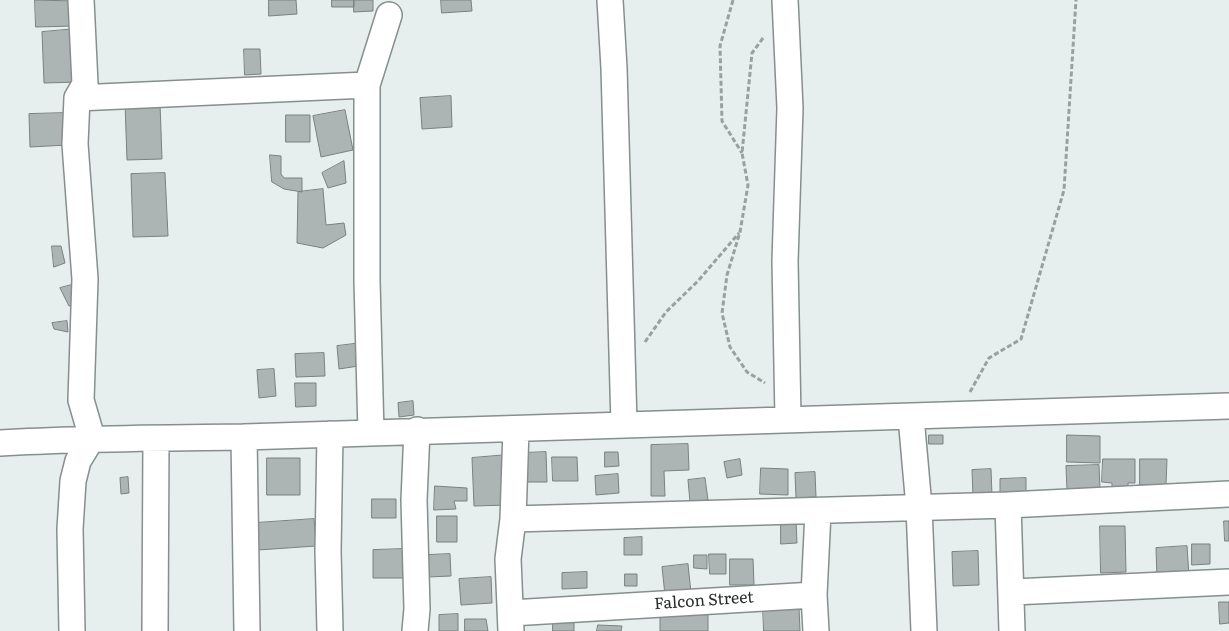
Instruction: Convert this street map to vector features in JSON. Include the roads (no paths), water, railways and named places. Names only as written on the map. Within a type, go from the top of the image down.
[{"type":"street","points":[[72,631],[73,593],[70,529],[73,481],[78,462],[92,438],[81,400],[85,279],[75,144],[77,98],[85,84],[81,0]]},
{"type":"street","points":[[610,0],[624,424]]},
{"type":"street","points":[[786,4],[790,108],[785,261],[788,419]]},
{"type":"street","points":[[370,433],[367,336],[367,84],[389,15]]},
{"type":"street","points":[[77,98],[367,84]]},
{"type":"street","points":[[0,443],[92,438],[244,437],[417,430],[516,429],[624,424],[911,417],[1229,406]]},
{"type":"street","points":[[911,417],[919,508],[924,631]]},
{"type":"street","points":[[511,622],[508,559],[513,519],[516,429]]},
{"type":"street","points":[[415,631],[414,500],[417,430]]},
{"type":"street","points":[[330,434],[328,551],[330,631]]},
{"type":"street","points":[[244,437],[247,631]]},
{"type":"street","points":[[155,631],[156,439]]},
{"type":"street","points":[[513,519],[818,512],[1229,494]]},
{"type":"street","points":[[1008,505],[1013,592],[1012,631]]},
{"type":"street","points":[[816,631],[814,595],[818,512]]},
{"type":"street","points":[[1013,592],[1229,582]]},
{"type":"street","points":[[52,631],[73,593]]},
{"type":"street","name":"Falcon Street","points":[[511,622],[814,595]]}]
